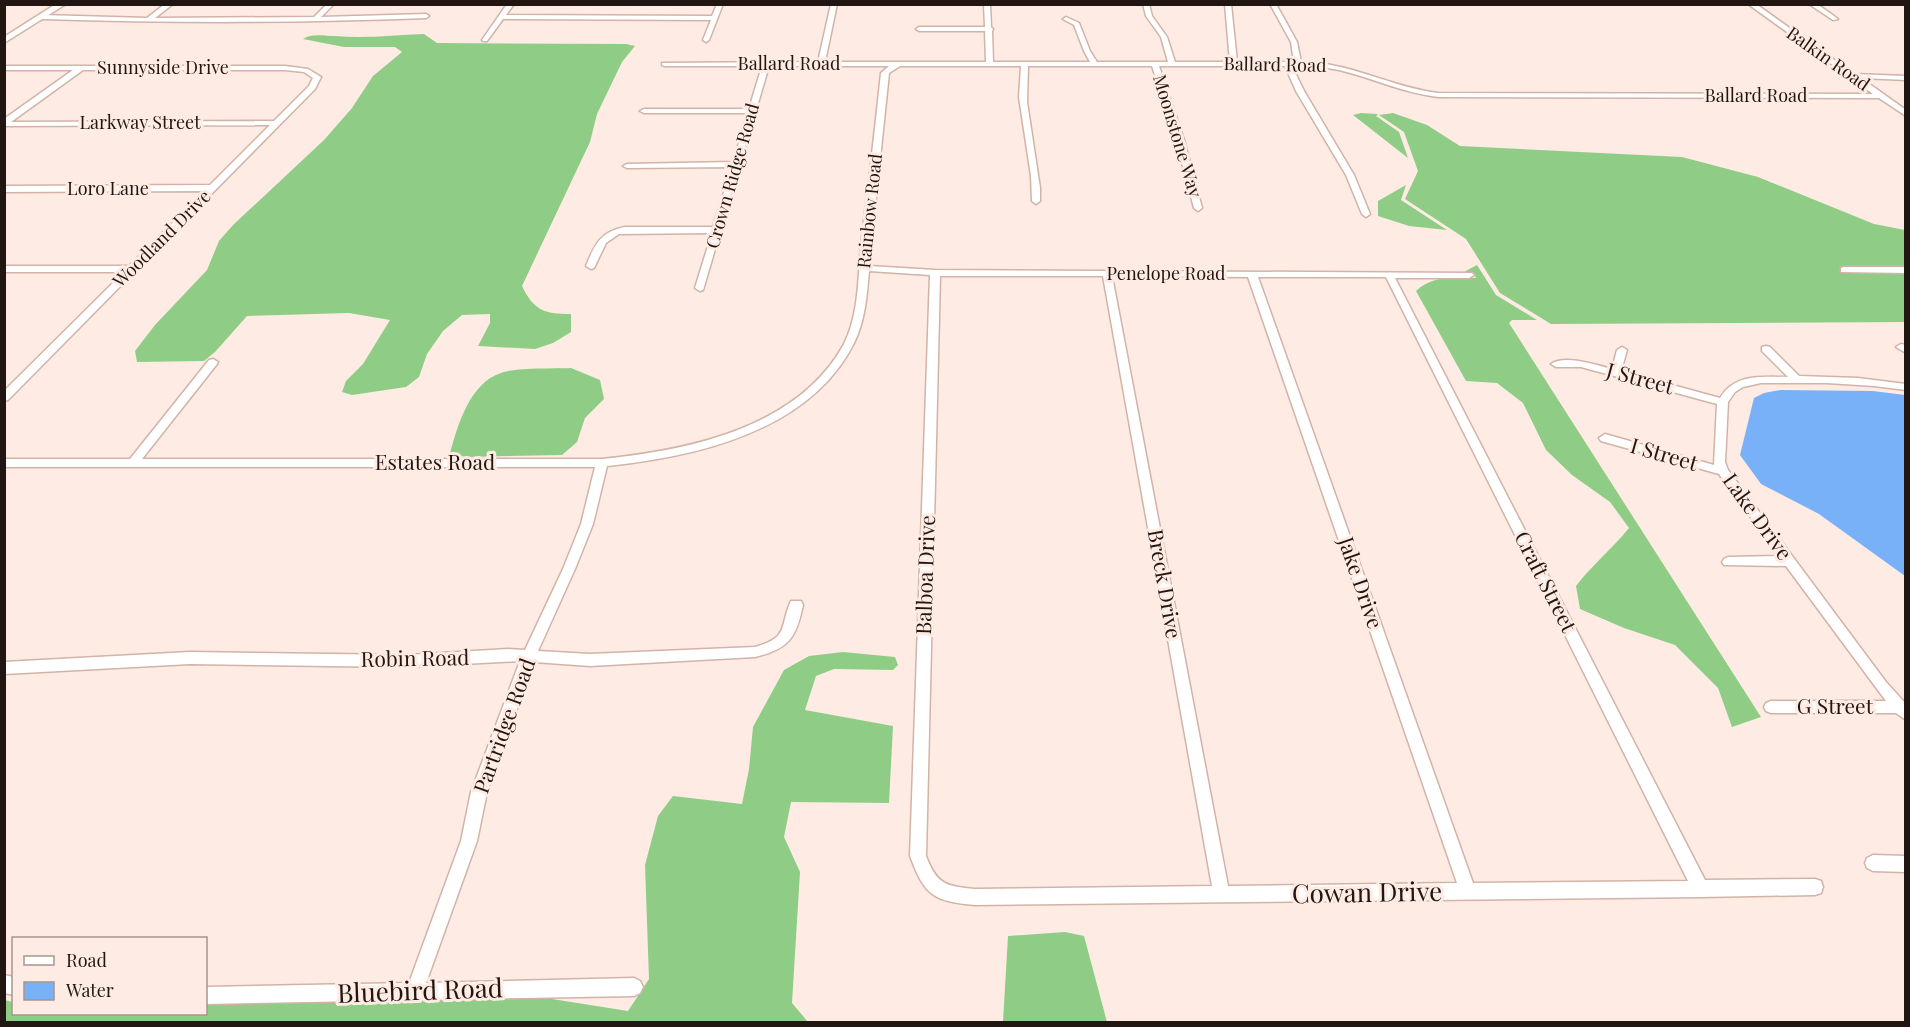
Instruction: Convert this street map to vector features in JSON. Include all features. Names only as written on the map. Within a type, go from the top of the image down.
[{"type":"street","points":[[4,41],[62,4]]},
{"type":"street","points":[[148,20],[170,4]]},
{"type":"street","points":[[315,20],[331,4]]},
{"type":"street","points":[[485,40],[511,4]]},
{"type":"street","points":[[706,40],[720,4]]},
{"type":"street","points":[[821,64],[834,4]]},
{"type":"street","points":[[987,4],[990,64]]},
{"type":"street","points":[[1146,4],[1149,16],[1164,38],[1172,64]]},
{"type":"street","points":[[1228,4],[1234,64]]},
{"type":"street","points":[[1273,4],[1294,42],[1298,64]]},
{"type":"street","name":"Balkin Road","points":[[1751,4],[1905,114]]},
{"type":"street","points":[[1812,4],[1835,19]]},
{"type":"street","points":[[42,17],[148,20],[315,20],[426,16]]},
{"type":"street","points":[[502,17],[715,18]]},
{"type":"street","points":[[1066,19],[1077,24],[1087,51],[1095,64]]},
{"type":"street","points":[[919,29],[990,29]]},
{"type":"street","name":"Ballard Road","points":[[664,64],[1298,64],[1338,67],[1402,90],[1438,95],[1880,96]]},
{"type":"street","name":"Crown Ridge Road","points":[[700,288],[766,64]]},
{"type":"street","name":"Rainbow Road","points":[[837,363],[855,328],[864,268],[885,73],[888,69],[902,64]]},
{"type":"street","points":[[1024,64],[1025,80],[1022,98],[1035,168],[1036,201]]},
{"type":"street","name":"Moonstone Way","points":[[1155,64],[1180,140],[1198,208]]},
{"type":"street","points":[[1288,64],[1300,91],[1350,175],[1366,214]]},
{"type":"street","name":"Sunnyside Drive","points":[[4,68],[285,68],[306,70],[315,74],[316,79]]},
{"type":"street","points":[[4,124],[81,68]]},
{"type":"street","points":[[1852,76],[1905,78]]},
{"type":"street","name":"Woodland Drive","points":[[4,398],[312,87],[316,79]]},
{"type":"street","points":[[644,111],[753,111]]},
{"type":"street","name":"Larkway Street","points":[[4,124],[276,123]]},
{"type":"street","points":[[627,166],[737,164]]},
{"type":"street","name":"Loro Lane","points":[[4,189],[212,188]]},
{"type":"street","points":[[591,266],[603,239],[611,232],[717,230]]},
{"type":"street","name":"Penelope Road","points":[[864,268],[935,273],[1469,275]]},
{"type":"street","points":[[4,269],[132,269]]},
{"type":"street","points":[[1844,270],[1905,270]]},
{"type":"street","name":"Balboa Drive","points":[[925,877],[918,856],[935,273]]},
{"type":"street","name":"Breck Drive","points":[[1107,274],[1221,894]]},
{"type":"street","name":"Jake Drive","points":[[1252,274],[1468,891]]},
{"type":"street","name":"Craft Street","points":[[1389,275],[1701,889]]},
{"type":"street","points":[[1766,349],[1796,379]]},
{"type":"street","points":[[1616,372],[1622,350]]},
{"type":"street","points":[[133,463],[213,362]]},
{"type":"street","name":"Estates Road","points":[[4,463],[602,464],[670,455],[736,435],[796,402],[812,390],[837,363]]},
{"type":"street","name":"J Street","points":[[1556,364],[1581,363],[1723,402]]},
{"type":"street","points":[[1723,402],[1733,388],[1743,382],[1796,379],[1851,380],[1905,387]]},
{"type":"street","name":"Lake Drive","points":[[1723,402],[1719,462],[1723,471],[1902,710]]},
{"type":"street","name":"I Street","points":[[1605,438],[1723,471]]},
{"type":"street","name":"Partridge Road","points":[[414,992],[469,841],[479,792],[529,656],[570,569],[587,524],[602,464]]},
{"type":"street","points":[[1728,562],[1789,561]]},
{"type":"street","name":"Robin Road","points":[[4,668],[190,658],[406,660],[508,655],[599,659],[755,652],[770,649],[787,636],[793,626],[796,605]]},
{"type":"street","name":"G Street","points":[[1771,707],[1902,710]]},
{"type":"street","points":[[1873,863],[1905,864]]},
{"type":"street","name":"Cowan Drive","points":[[925,877],[928,883],[938,890],[975,897],[1815,887]]},
{"type":"street","name":"Bluebird Road","points":[[207,996],[634,987]]},
{"type":"green space","points":[[424,34],[437,43],[626,44],[635,46],[622,62],[597,114],[590,142],[522,286],[531,301],[541,309],[547,312],[571,314],[571,332],[553,343],[535,349],[478,346],[490,323],[490,314],[462,315],[443,331],[427,354],[419,377],[406,387],[352,395],[342,392],[346,381],[363,364],[390,320],[349,313],[247,316],[204,361],[137,362],[135,351],[155,325],[207,270],[219,241],[233,225],[324,140],[352,108],[373,76],[402,52],[395,47],[344,47],[303,39],[314,35],[357,37]]},
{"type":"green space","points":[[1393,113],[1427,125],[1460,146],[1682,157],[1758,177],[1874,224],[1905,230],[1905,322],[1551,324],[1500,293],[1466,239],[1405,199],[1418,171],[1404,132],[1379,115]]},
{"type":"green space","points":[[1378,114],[1376,116],[1399,132],[1408,158],[1353,115]]},
{"type":"green space","points":[[1406,185],[1401,200],[1447,230],[1409,226],[1378,216],[1378,201]]},
{"type":"green space","points":[[1477,265],[1496,295],[1537,320],[1512,320],[1509,323],[1761,717],[1732,727],[1718,688],[1675,645],[1624,628],[1580,609],[1576,586],[1629,528],[1610,502],[1572,475],[1546,450],[1523,403],[1497,383],[1466,381],[1416,291],[1436,280],[1476,278],[1473,272],[1464,272]]},
{"type":"green space","points":[[571,368],[600,380],[604,399],[585,418],[577,442],[562,455],[465,457],[450,453],[467,406],[473,395],[490,378],[516,370]]},
{"type":"green space","points":[[843,652],[895,657],[898,665],[893,670],[834,669],[816,676],[805,710],[893,726],[889,803],[791,802],[784,837],[800,872],[792,1003],[808,1022],[5,1022],[5,1000],[12,1002],[12,1015],[207,1015],[207,1004],[533,996],[628,1011],[649,979],[645,865],[658,816],[673,796],[742,804],[749,769],[753,727],[784,670],[809,656]]},
{"type":"green space","points":[[1065,932],[1084,936],[1107,1022],[1003,1022],[1008,936]]},
{"type":"water","points":[[1780,390],[1873,391],[1905,395],[1905,576],[1819,514],[1761,484],[1740,455],[1754,398],[1764,393]]}]
